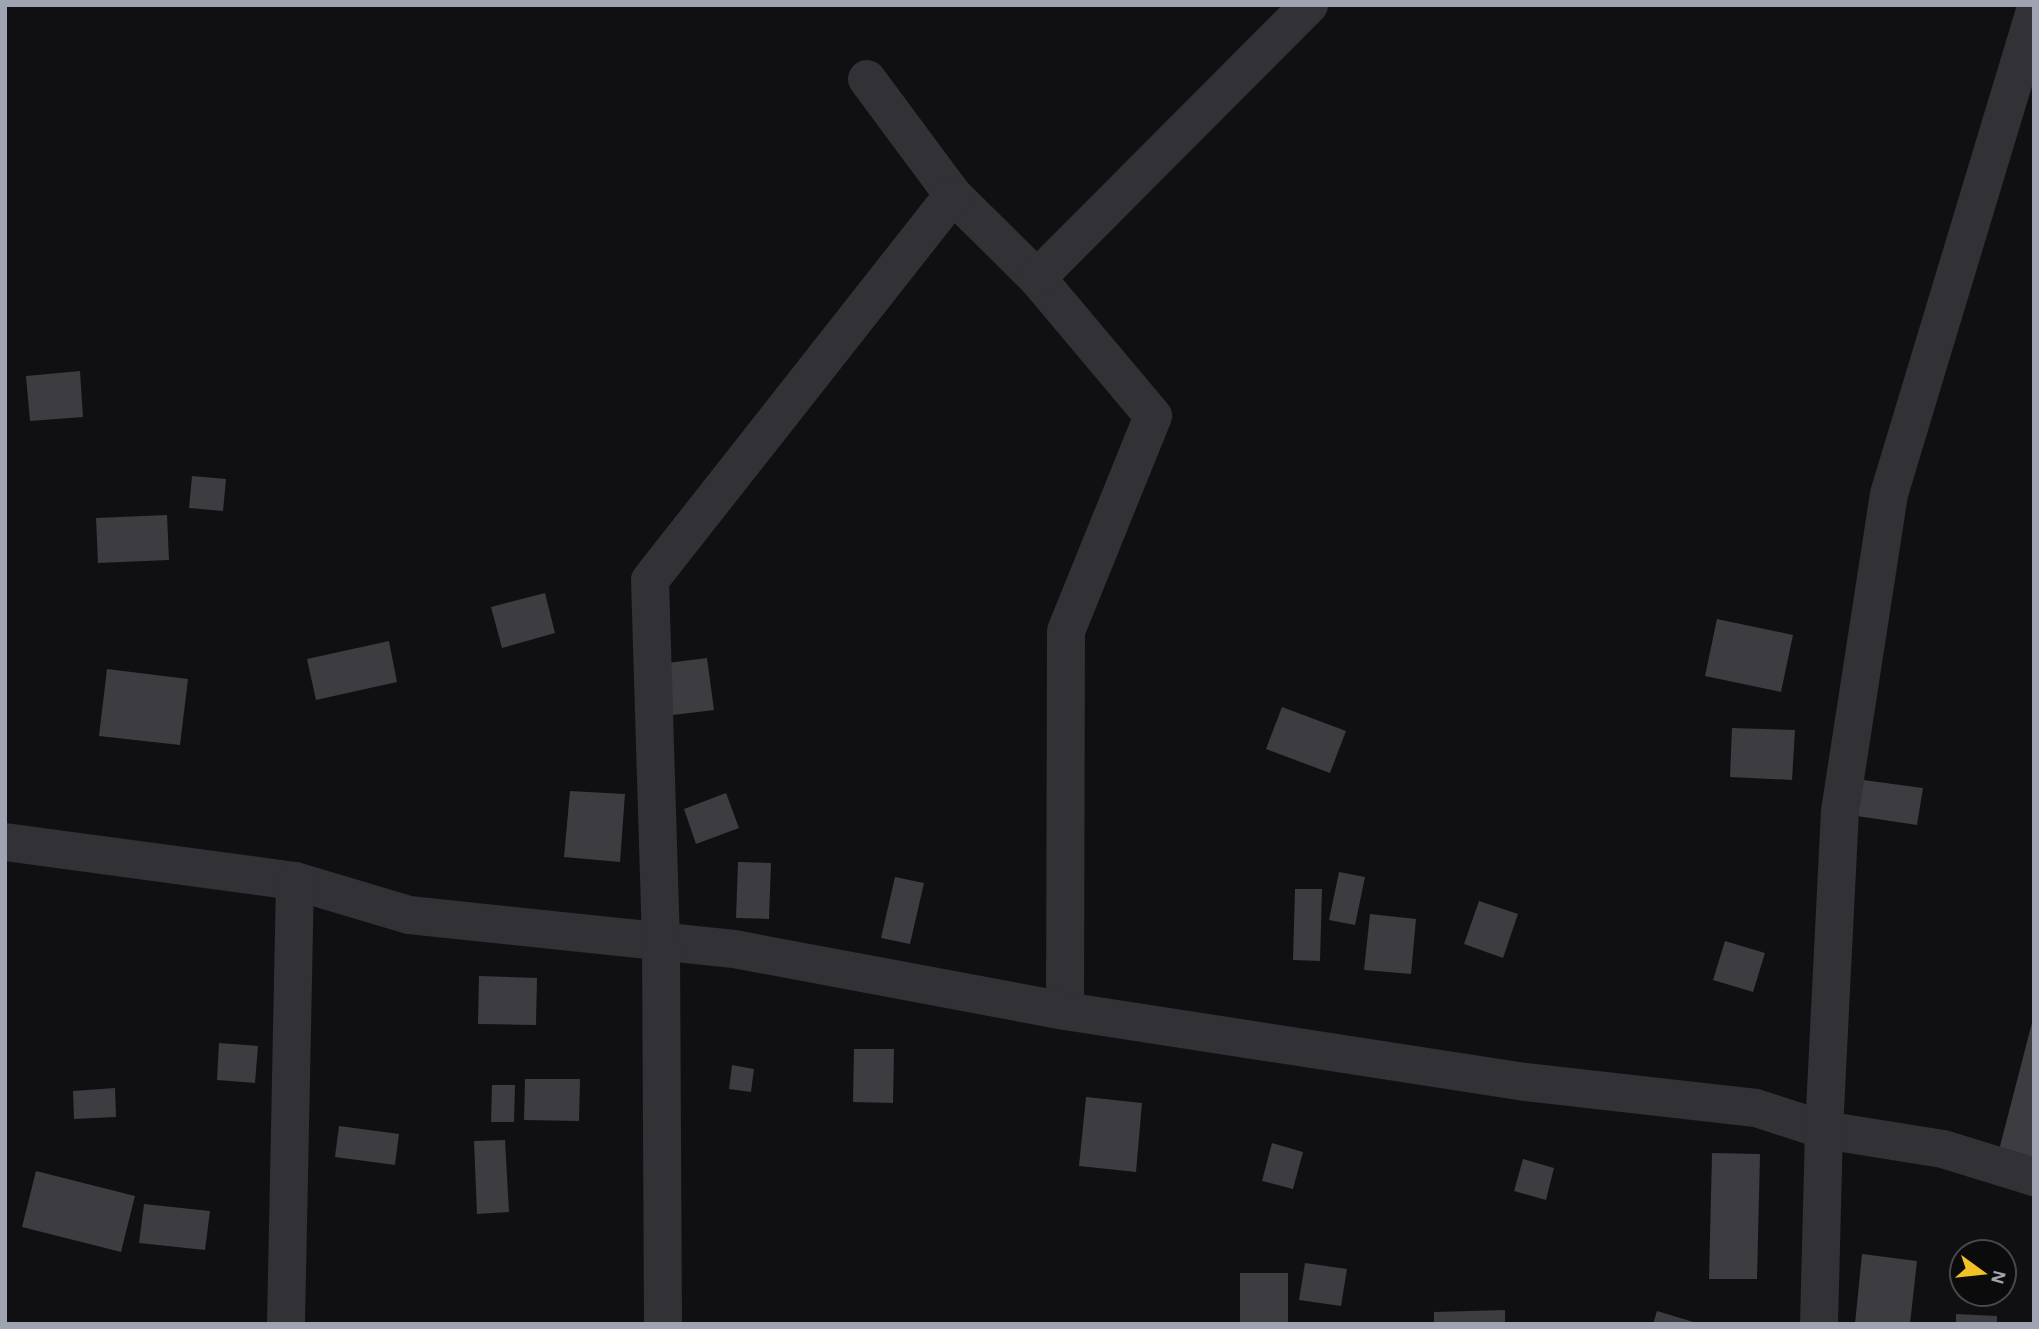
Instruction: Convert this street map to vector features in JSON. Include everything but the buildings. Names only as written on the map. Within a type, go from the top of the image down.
[{"type":"street","points":[[1037,278],[1309,5]]},
{"type":"street","points":[[1819,1324],[1840,811],[1889,494],[2034,14]]},
{"type":"street","points":[[867,79],[953,195],[1037,278],[1153,416],[1066,631],[1065,1011]]},
{"type":"street","points":[[663,1324],[661,943],[650,580],[953,195]]},
{"type":"street","points":[[5,842],[295,881],[409,915],[734,949],[1065,1011],[1525,1082],[1756,1108],[1825,1130],[1943,1149],[2034,1177]]},
{"type":"street","points":[[286,1324],[295,881]]}]
